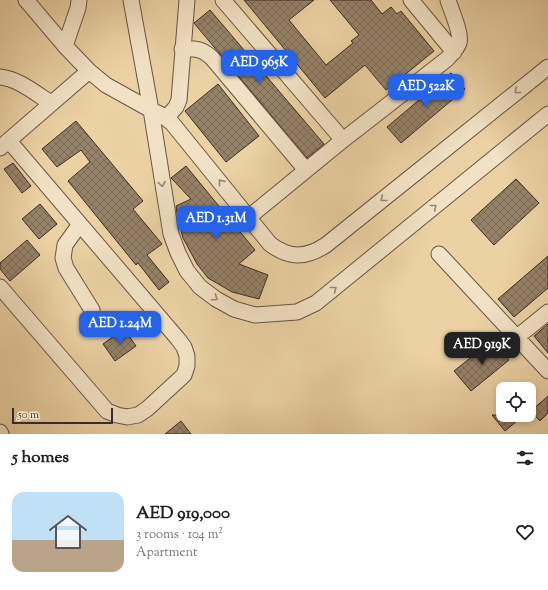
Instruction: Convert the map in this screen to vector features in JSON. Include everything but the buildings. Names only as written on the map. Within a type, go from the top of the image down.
[{"type":"lane","points":[[26,0],[65,46],[89,71],[106,85],[166,118],[177,129],[270,244],[280,251],[292,255],[304,255],[316,252],[326,245],[548,67]]},
{"type":"lane","points":[[65,46],[78,8],[79,0]]},
{"type":"lane","points":[[132,0],[170,234],[187,271],[200,287],[216,299],[234,309],[255,315],[297,312],[316,303],[548,114]]},
{"type":"lane","points":[[166,118],[176,107],[179,100],[187,0]]},
{"type":"lane","points":[[223,0],[343,140]]},
{"type":"lane","points":[[411,0],[454,52]]},
{"type":"lane","points":[[249,217],[454,52],[459,42],[459,34],[448,0]]},
{"type":"lane","points":[[182,49],[194,48],[201,50],[212,58],[306,170]]},
{"type":"lane","points":[[0,287],[107,410],[117,415],[127,417],[138,415],[147,409],[184,375],[187,366],[187,356],[184,347],[178,339],[80,224],[4,145],[89,71]]},
{"type":"lane","points":[[0,77],[11,79],[51,103]]},
{"type":"lane","points":[[80,224],[65,246],[63,258],[66,268],[92,310]]},
{"type":"lane","points":[[439,254],[548,371]]},
{"type":"lane","points":[[516,338],[548,312]]}]
